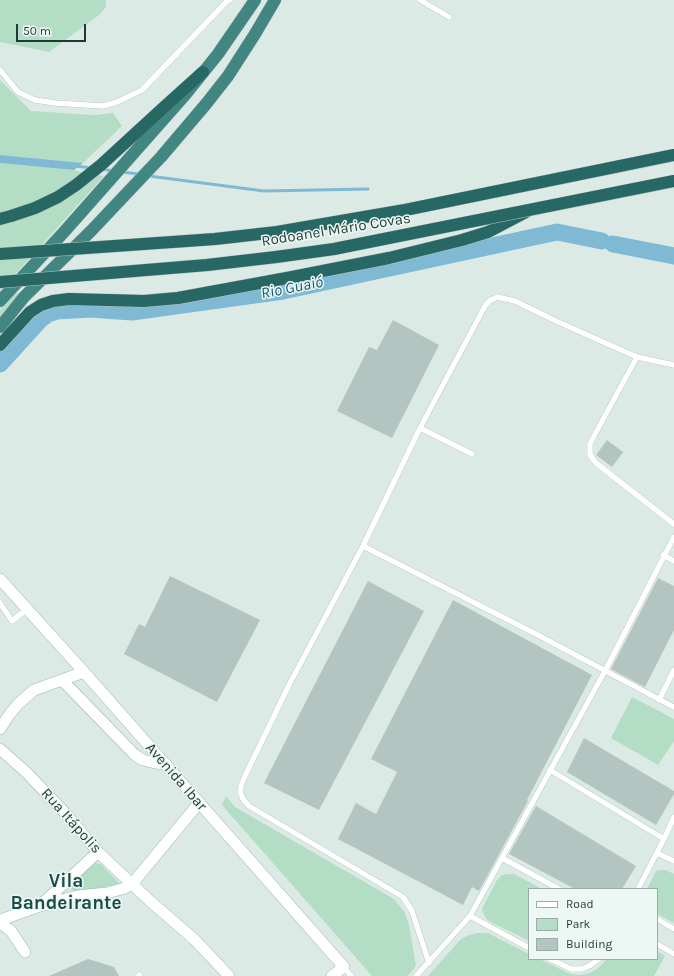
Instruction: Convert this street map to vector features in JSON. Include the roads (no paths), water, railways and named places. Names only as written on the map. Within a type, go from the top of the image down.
[{"type":"highway","points":[[0,301],[64,232],[185,95],[218,54],[255,0]]},
{"type":"highway","points":[[0,327],[24,297],[133,188],[161,157],[228,76],[275,0]]},
{"type":"highway","points":[[0,219],[35,208],[58,197],[76,185],[117,151],[203,72]]},
{"type":"highway","name":"Rodoanel Mário Covas","points":[[0,254],[183,241],[277,232],[405,210],[674,155]]},
{"type":"highway","name":"Rodoanel Mário Covas","points":[[0,282],[113,273],[276,257],[334,249],[526,212],[674,181]]},
{"type":"highway","points":[[0,345],[30,312],[41,305],[54,301],[69,299],[144,301],[178,298],[389,258],[435,247],[488,232],[526,212]]},
{"type":"street","name":"Avenida Ibar","points":[[0,579],[166,764],[347,972]]},
{"type":"street","points":[[0,729],[8,715],[27,695],[34,690],[84,672]]},
{"type":"street","points":[[62,680],[135,755],[143,760],[166,764]]},
{"type":"street","name":"Rua Itápolis","points":[[0,749],[26,772],[66,814],[98,852],[194,940],[229,976]]},
{"type":"street","points":[[25,952],[11,931],[0,921],[40,906],[77,896],[120,890],[132,884],[199,803]]},
{"type":"street","points":[[40,906],[98,852]]},
{"type":"street","points":[[332,976],[347,972]]},
{"type":"lane","points":[[0,70],[18,92],[35,100],[55,103],[103,106],[117,102],[142,90],[227,1],[230,0]]},
{"type":"lane","points":[[420,0],[449,17]]},
{"type":"lane","points":[[429,963],[412,911],[403,897],[249,806],[243,799],[240,792],[245,776],[289,685],[363,546],[420,428],[489,301],[493,298],[505,298],[515,301],[637,357],[674,365]]},
{"type":"lane","points":[[637,357],[590,444],[590,455],[596,463],[674,524]]},
{"type":"lane","points":[[420,428],[472,454]]},
{"type":"lane","points":[[416,976],[470,916],[605,671],[674,537]]},
{"type":"lane","points":[[363,546],[534,633],[674,707]]},
{"type":"lane","points":[[663,556],[674,561]]},
{"type":"lane","points":[[0,603],[12,621],[27,609]]},
{"type":"lane","points":[[659,700],[674,670]]},
{"type":"lane","points":[[550,770],[664,839]]},
{"type":"lane","points":[[639,888],[674,817]]},
{"type":"lane","points":[[657,853],[674,861]]},
{"type":"lane","points":[[502,858],[557,888]]},
{"type":"lane","points":[[470,916],[528,947]]},
{"type":"lane","points":[[658,920],[674,929]]},
{"type":"lane","points":[[658,945],[674,954]]},
{"type":"lane","points":[[552,960],[571,968],[582,969],[598,960]]},
{"type":"water","points":[[0,155],[83,163],[74,170],[0,163]]},
{"type":"waterway","points":[[75,166],[92,168]]},
{"type":"waterway","points":[[101,169],[113,171]]},
{"type":"waterway","points":[[121,172],[139,174]]},
{"type":"waterway","points":[[149,176],[264,191],[368,189]]},
{"type":"waterway","name":"Rio Guaió","points":[[0,364],[40,320],[48,314],[57,311],[90,309],[132,312],[283,291],[557,232],[602,241]]},
{"type":"waterway","name":"Rio Guaió","points":[[613,244],[674,256]]},
{"type":"district","name":"Vila Bandeirante","points":[[66,893]]}]
